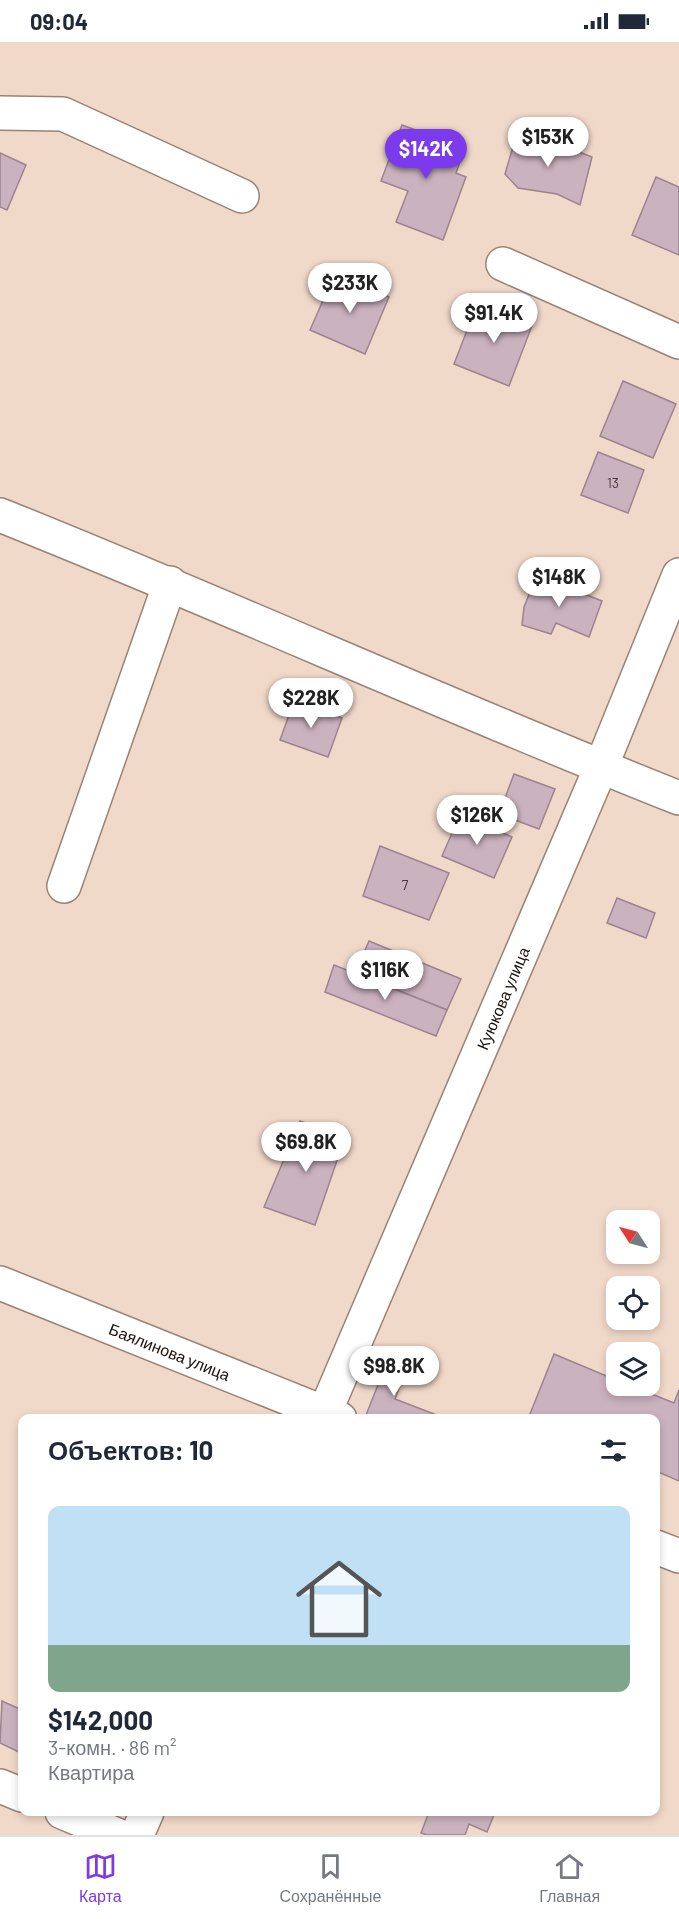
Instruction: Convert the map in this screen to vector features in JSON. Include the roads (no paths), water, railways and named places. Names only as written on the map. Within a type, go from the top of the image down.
[{"type":"street","points":[[0,113],[63,114],[243,195]]},
{"type":"street","points":[[503,264],[679,342]]},
{"type":"street","points":[[0,515],[170,583],[679,798]]},
{"type":"street","name":"Куюкова улица","points":[[330,1414],[679,575]]},
{"type":"street","points":[[64,886],[170,583]]},
{"type":"street","name":"Баялинова улица","points":[[0,1282],[322,1414]]},
{"type":"street","points":[[660,1549],[679,1556]]},
{"type":"street","points":[[0,1786],[18,1793]]},
{"type":"street","points":[[72,1816],[117,1835]]},
{"type":"street","points":[[137,1835],[145,1816]]}]
